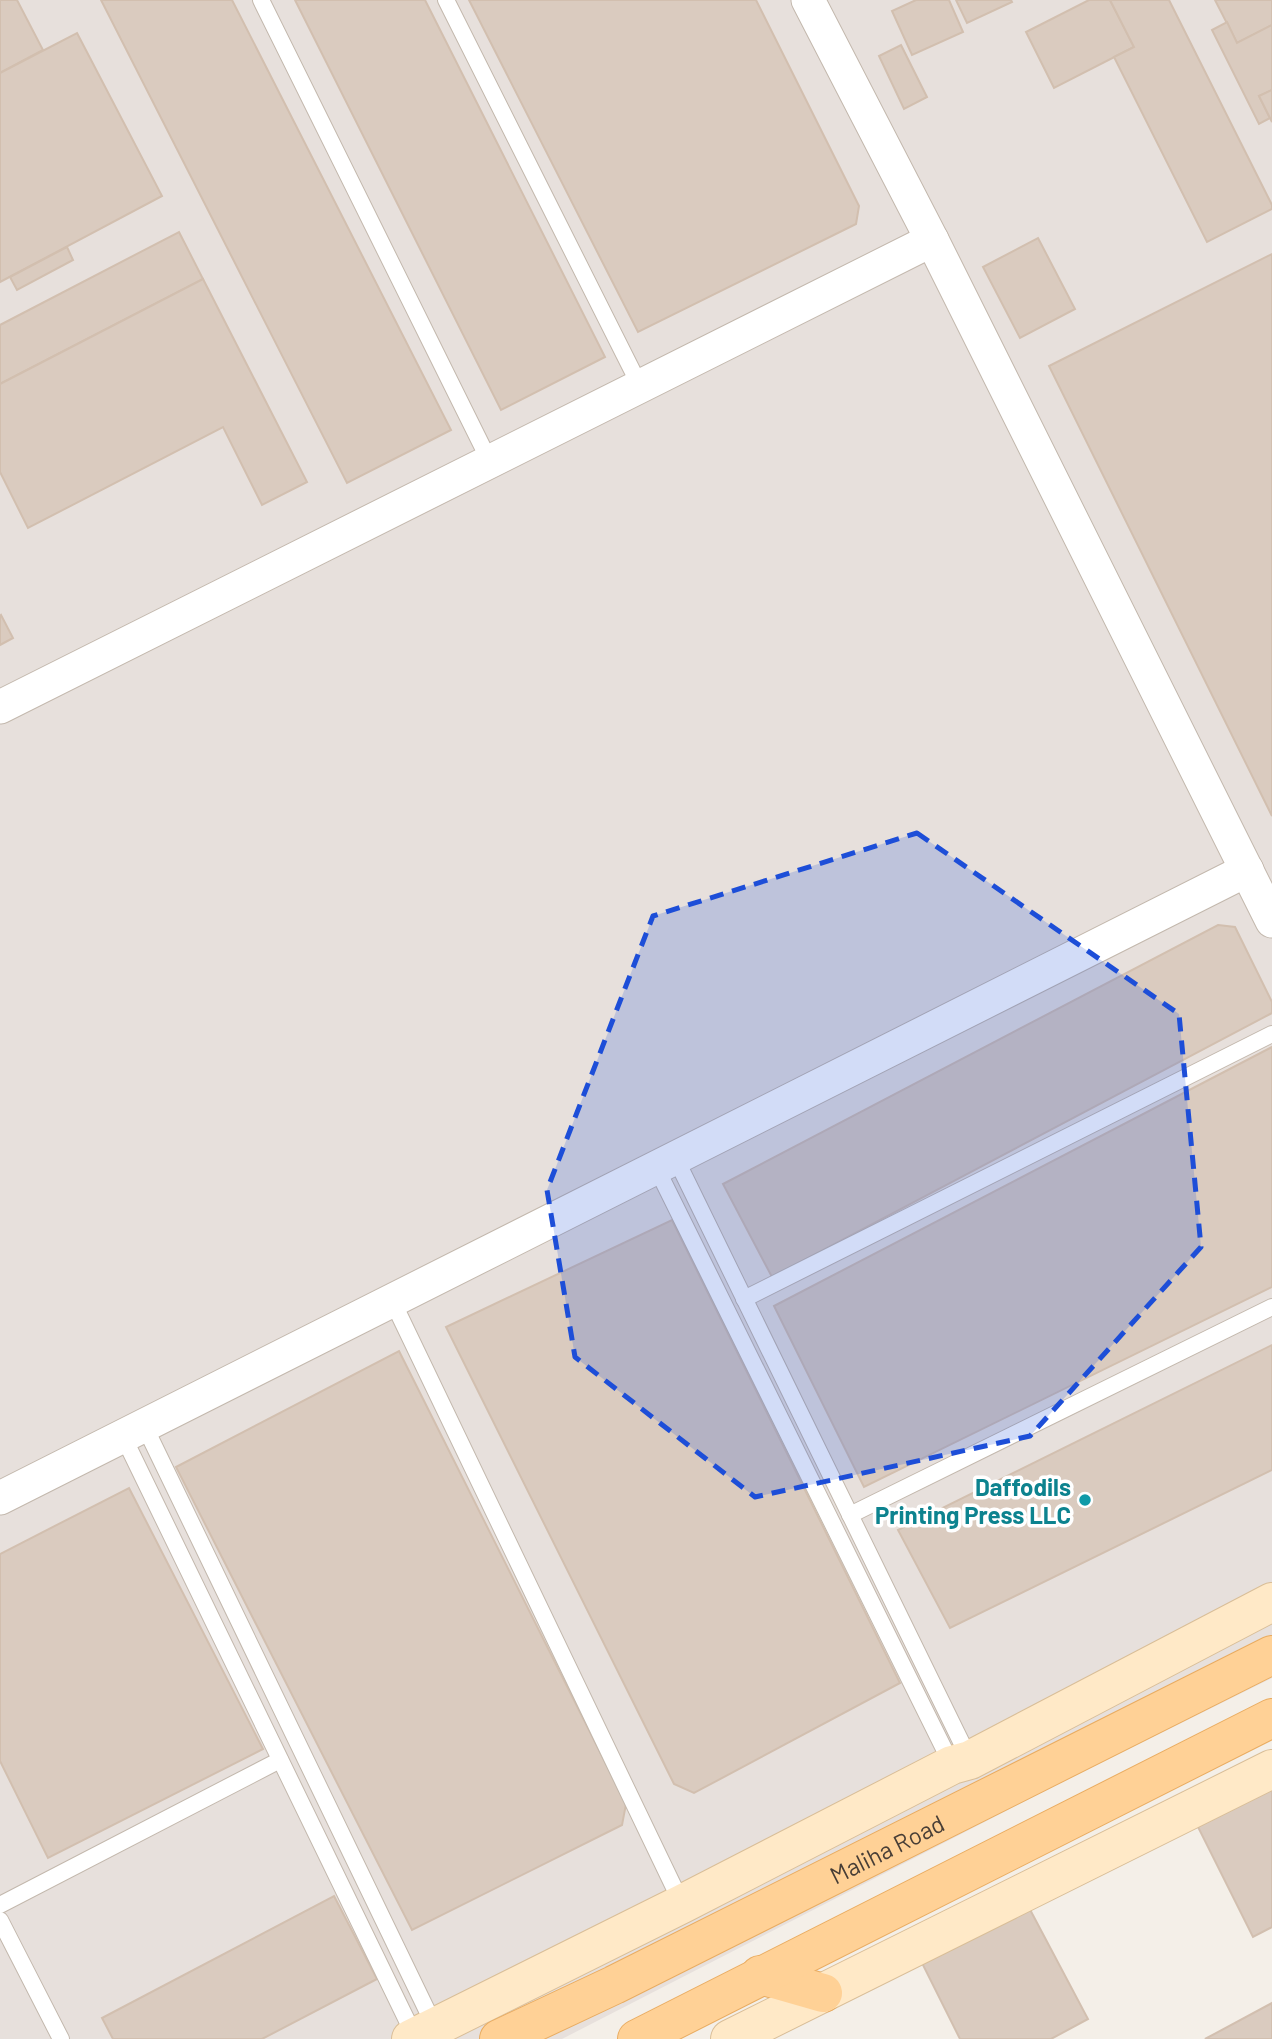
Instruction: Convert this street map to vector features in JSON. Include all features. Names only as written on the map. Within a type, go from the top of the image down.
[{"type":"main road","name":"Maliha Road","points":[[499,2039],[627,1979],[1268,1651]]},
{"type":"main road","points":[[637,2039],[1272,1718]]},
{"type":"main road","points":[[760,1975],[823,1993]]},
{"type":"street","points":[[808,0],[932,240],[1272,921]]},
{"type":"street","points":[[0,708],[932,240]]},
{"type":"street","points":[[0,1498],[1247,870]]},
{"type":"street","points":[[420,2034],[961,1763],[1272,1602]]},
{"type":"street","points":[[730,2039],[1272,1769]]},
{"type":"lane","points":[[261,0],[490,462]]},
{"type":"lane","points":[[446,0],[640,386]]},
{"type":"lane","points":[[744,1299],[1272,1034]]},
{"type":"lane","points":[[666,1162],[744,1299],[850,1515],[961,1763]]},
{"type":"lane","points":[[666,1162],[961,1763]]},
{"type":"lane","points":[[391,1300],[682,1904]]},
{"type":"lane","points":[[850,1515],[1272,1307]]},
{"type":"lane","points":[[134,1431],[280,1760],[420,2034]]},
{"type":"lane","points":[[134,1431],[420,2034]]},
{"type":"lane","points":[[0,1905],[280,1760]]},
{"type":"lane","points":[[0,1920],[61,2039]]},
{"type":"highlighted area","points":[[917,833],[1179,1014],[1201,1247],[1030,1436],[755,1497],[575,1357],[547,1190],[653,916]]},
{"type":"shaded area","points":[[0,0],[1272,0],[1272,1678],[1074,1776],[562,2039],[0,2039]]},
{"type":"building","points":[[0,0],[17,0],[43,50],[0,73]]},
{"type":"building","points":[[101,0],[232,0],[451,430],[347,483]]},
{"type":"building","points":[[295,0],[425,0],[605,357],[501,410]]},
{"type":"building","points":[[469,0],[756,0],[859,206],[856,224],[638,332]]},
{"type":"building","points":[[916,0],[949,0],[963,32],[912,55],[892,11]]},
{"type":"building","points":[[956,0],[1011,0],[1012,2],[967,23]]},
{"type":"building","points":[[1089,0],[1110,0],[1134,47],[1054,88],[1026,32]]},
{"type":"building","points":[[1110,0],[1169,0],[1272,209],[1207,242],[1114,57],[1134,47]]},
{"type":"building","points":[[1215,0],[1272,0],[1272,25],[1237,43]]},
{"type":"building","points":[[1227,22],[1237,43],[1272,25],[1272,90],[1259,96],[1270,118],[1259,124],[1212,30]]},
{"type":"building","points":[[77,33],[162,196],[0,282],[0,73]]},
{"type":"building","points":[[901,45],[927,97],[904,109],[879,56]]},
{"type":"building","points":[[1272,90],[1272,122],[1259,96]]},
{"type":"building","points":[[179,232],[203,279],[0,384],[0,325]]},
{"type":"building","points":[[1038,238],[1075,309],[1020,338],[983,267]]},
{"type":"building","points":[[67,247],[73,260],[17,290],[10,277]]},
{"type":"building","points":[[1272,254],[1272,816],[1049,366]]},
{"type":"building","points":[[203,279],[307,482],[262,505],[223,427],[28,528],[0,472],[0,384]]},
{"type":"building","points":[[0,616],[13,638],[0,645]]},
{"type":"building","points":[[1218,925],[1235,927],[1272,1002],[1272,1013],[772,1277],[723,1184]]},
{"type":"building","points":[[1272,1047],[1272,1287],[864,1487],[774,1306]]},
{"type":"building","points":[[672,1220],[900,1683],[694,1793],[674,1784],[446,1327]]},
{"type":"building","name":"Daffodils Printing Press LLC","points":[[1272,1345],[1272,1470],[950,1628],[898,1530]]},
{"type":"building","points":[[399,1351],[626,1804],[622,1825],[412,1930],[176,1467]]},
{"type":"building","points":[[129,1488],[263,1749],[48,1858],[0,1761],[0,1554]]},
{"type":"building","points":[[1272,1782],[1272,1927],[1253,1937],[1195,1821]]},
{"type":"building","points":[[334,1896],[377,1979],[262,2039],[113,2039],[102,2018]]},
{"type":"building","points":[[1026,1902],[1088,2019],[1051,2039],[960,2039],[921,1961]]},
{"type":"building","points":[[1272,2003],[1272,2039],[1205,2039]]},
{"type":"place","name":"Daffodils Printing Press LLC","points":[[1085,1500]]}]
